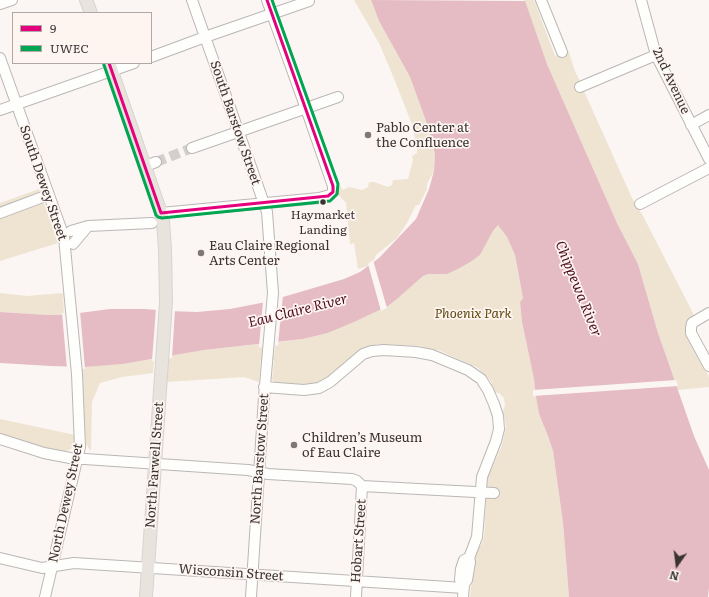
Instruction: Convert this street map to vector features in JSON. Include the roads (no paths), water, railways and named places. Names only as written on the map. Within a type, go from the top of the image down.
[{"type":"main road","points":[[86,0],[91,12]]},
{"type":"main road","name":"North Farwell Street","points":[[110,67],[150,164],[163,221],[165,250],[166,302],[146,597]]},
{"type":"street","points":[[0,4],[12,0]]},
{"type":"street","name":"South Barstow Street","points":[[192,0],[267,212],[273,293],[270,320]]},
{"type":"street","points":[[161,213],[325,197],[332,194],[333,186],[267,0]]},
{"type":"street","points":[[541,0],[562,52]]},
{"type":"street","name":"2nd Avenue","points":[[641,0],[656,55],[709,159]]},
{"type":"street","points":[[152,57],[309,1]]},
{"type":"street","points":[[580,87],[656,55]]},
{"type":"street","name":"South Dewey Street","points":[[0,58],[64,237],[74,336]]},
{"type":"street","points":[[0,110],[110,67],[128,64]]},
{"type":"street","points":[[192,148],[338,97]]},
{"type":"street","points":[[691,125],[709,115]]},
{"type":"street","points":[[640,204],[709,168]]},
{"type":"street","points":[[0,213],[48,195]]},
{"type":"street","points":[[71,231],[88,226],[152,222]]},
{"type":"street","points":[[73,244],[88,226]]},
{"type":"street","points":[[709,313],[692,323],[691,333],[709,366]]},
{"type":"street","name":"North Barstow Street","points":[[251,597],[264,387],[270,320]]},
{"type":"street","name":"North Dewey Street","points":[[45,597],[80,447],[74,336]]},
{"type":"street","points":[[264,387],[304,390],[319,388],[330,382],[363,354],[384,350],[416,352],[432,355],[468,370],[475,374],[485,384],[494,404],[499,422],[498,435],[485,467],[480,492],[477,537],[469,558],[464,560],[461,569],[460,580],[463,590]]},
{"type":"street","points":[[0,439],[44,453],[78,458],[248,470],[268,474],[352,479],[357,481],[362,486],[494,493]]},
{"type":"street","name":"Hobart Street","points":[[356,597],[362,486]]},
{"type":"street","name":"Wisconsin Street","points":[[0,558],[42,568],[74,563],[357,581],[463,590]]},
{"type":"water","points":[[371,0],[525,1],[547,64],[617,223],[638,264],[658,333],[694,436],[709,470],[708,597],[569,597],[563,523],[553,451],[539,414],[534,379],[522,322],[520,302],[523,298],[515,255],[507,237],[498,225],[493,231],[480,255],[472,261],[447,274],[429,274],[423,276],[388,306],[328,333],[303,339],[204,350],[123,364],[85,367],[0,363],[0,312],[64,315],[110,309],[145,309],[197,312],[230,309],[266,302],[344,279],[360,272],[379,258],[416,219],[429,189],[434,171],[435,155],[430,132],[410,77],[379,21]]},
{"type":"tunnel","points":[[156,162],[192,148]]},
{"type":"place","name":"Pablo Center at the Confluence","points":[[368,135]]},
{"type":"place","name":"Haymarket Landing","points":[[323,202]]},
{"type":"place","name":"Eau Claire Regional Arts Center","points":[[201,253]]},
{"type":"place","name":"Children’s Museum of Eau Claire","points":[[294,445]]},
{"type":"water label","name":"Chippewa River","points":[[578,289]]},
{"type":"water label","name":"Eau Claire River","points":[[298,311]]},
{"type":"park label","name":"Phoenix Park","points":[[473,314]]}]
